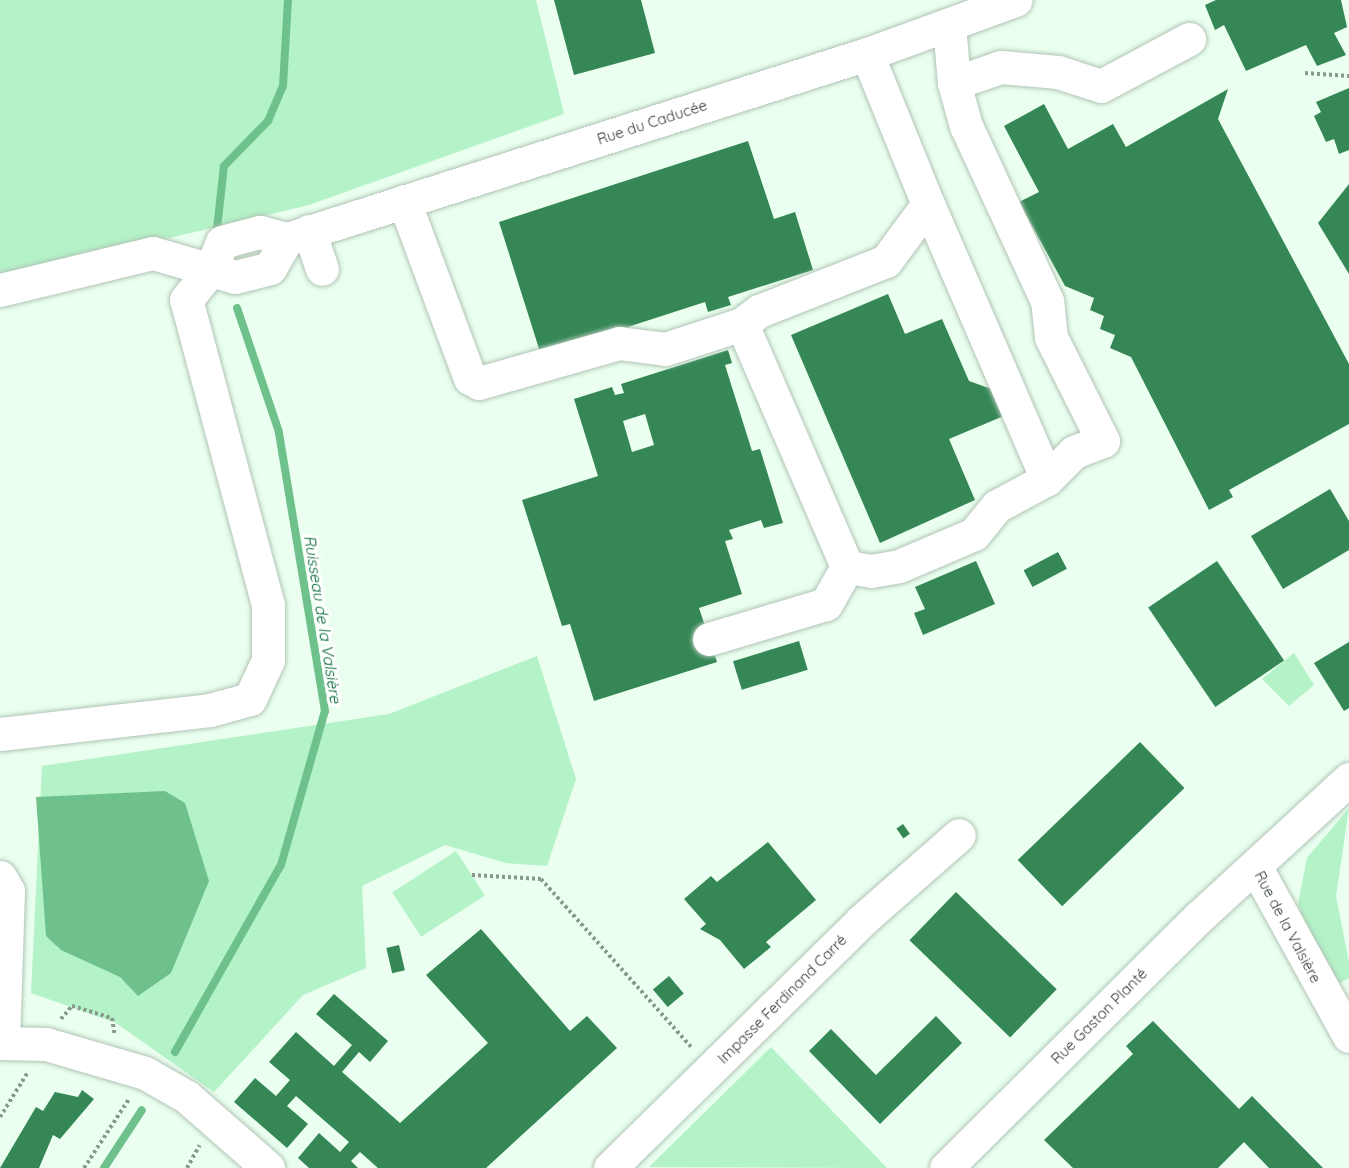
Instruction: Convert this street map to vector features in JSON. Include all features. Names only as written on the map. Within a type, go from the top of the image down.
[{"type":"street","name":"Rue du Caducée","points":[[298,235],[867,54],[1015,0]]},
{"type":"street","points":[[846,567],[871,571],[899,566],[974,534],[997,506],[1047,479],[1074,452],[1103,441],[1051,337],[1047,301],[966,126],[954,83],[949,25]]},
{"type":"street","points":[[954,83],[1001,68],[1058,72],[1101,86],[1189,39]]},
{"type":"street","points":[[867,54],[928,204],[1047,479]]},
{"type":"street","points":[[404,201],[470,378],[479,383],[619,343],[665,349],[742,324],[759,311],[886,261],[928,204]]},
{"type":"street","points":[[1,730],[210,710],[250,699],[268,660],[268,605],[186,300],[211,269],[222,243],[260,232],[298,235],[322,269]]},
{"type":"street","points":[[0,290],[153,253],[211,269]]},
{"type":"street","points":[[742,324],[846,567]]},
{"type":"street","points":[[709,639],[826,604],[846,567]]},
{"type":"street","name":"Rue de la Valsière","points":[[1349,779],[1255,866],[1349,1036]]},
{"type":"street","name":"Impasse Ferdinand Carré","points":[[610,1168],[861,921],[959,835]]},
{"type":"street","name":"Rue Gaston Planté","points":[[946,1168],[1255,866]]},
{"type":"street","points":[[0,877],[8,891],[2,1043],[46,1044],[145,1072],[187,1097],[268,1168]]},
{"type":"path","points":[[1305,73],[1349,76]]},
{"type":"path","points":[[472,875],[541,879],[711,1069]]},
{"type":"path","points":[[0,1117],[46,1044]]},
{"type":"path","points":[[84,1168],[145,1072]]},
{"type":"path","points":[[187,1168],[202,1143]]},
{"type":"shaded area","points":[[0,0],[536,0],[564,114],[309,205],[0,278]]},
{"type":"shaded area","points":[[1294,653],[1314,685],[1289,706],[1262,679]]},
{"type":"shaded area","points":[[537,656],[576,779],[547,866],[506,863],[445,845],[362,886],[366,968],[303,995],[214,1092],[116,1023],[31,993],[42,766],[389,714]]},
{"type":"shaded area","points":[[165,791],[185,803],[209,881],[171,973],[138,996],[120,977],[61,950],[46,936],[36,797]]},
{"type":"shaded area","points":[[1349,808],[1336,896],[1349,963],[1349,978],[1340,983],[1313,944],[1298,904],[1307,858]]},
{"type":"shaded area","points":[[456,851],[485,895],[421,937],[392,892]]},
{"type":"shaded area","points":[[771,1047],[887,1168],[649,1167]]},
{"type":"building","points":[[554,0],[641,0],[655,53],[574,75]]},
{"type":"building","points":[[1216,0],[1341,0],[1347,27],[1334,33],[1346,55],[1317,66],[1306,45],[1246,71],[1224,25],[1215,30],[1205,5]]},
{"type":"building","points":[[1349,88],[1349,150],[1339,154],[1334,139],[1326,142],[1314,116],[1321,112],[1316,102]]},
{"type":"building","points":[[1228,89],[1218,119],[1349,364],[1349,424],[1229,490],[1233,497],[1209,510],[1131,357],[1110,348],[1115,335],[1100,329],[1104,316],[1090,310],[1094,298],[1065,286],[1019,202],[1039,192],[1004,126],[1044,104],[1068,149],[1113,124],[1126,147]]},
{"type":"building","points":[[748,141],[774,219],[795,212],[813,270],[728,297],[731,305],[708,312],[705,302],[541,355],[499,222]]},
{"type":"building","points":[[1349,184],[1349,274],[1318,223]]},
{"type":"building","points":[[888,294],[905,334],[942,319],[969,381],[997,391],[1006,415],[949,439],[975,500],[880,543],[791,335]]},
{"type":"building","points":[[728,350],[732,363],[725,365],[752,451],[760,449],[783,523],[764,528],[761,520],[729,530],[733,539],[725,541],[742,594],[699,608],[717,662],[594,701],[570,624],[562,626],[522,500],[598,476],[574,399],[612,387],[615,395],[624,393],[621,384]],"holes":[[[645,414],[654,445],[632,452],[623,421]]]},
{"type":"building","points":[[1330,489],[1349,521],[1349,550],[1283,589],[1251,536]]},
{"type":"building","points":[[1058,552],[1067,569],[1032,587],[1024,570]]},
{"type":"building","points":[[976,561],[995,604],[923,635],[914,613],[925,609],[915,587]]},
{"type":"building","points":[[1217,561],[1284,660],[1215,707],[1148,607]]},
{"type":"building","points":[[799,641],[808,670],[742,690],[733,661]]},
{"type":"building","points":[[1349,642],[1349,708],[1344,711],[1314,663]]},
{"type":"building","points":[[1140,742],[1184,788],[1062,906],[1018,860]]},
{"type":"building","points":[[903,824],[910,834],[903,838],[896,829]]},
{"type":"building","points":[[768,842],[816,900],[766,942],[771,947],[744,969],[720,940],[700,929],[706,924],[684,899],[711,876],[717,882]]},
{"type":"building","points":[[956,892],[1057,989],[1010,1037],[909,940]]},
{"type":"building","points":[[481,929],[570,1031],[587,1016],[617,1048],[486,1168],[378,1168],[360,1152],[351,1161],[358,1168],[309,1168],[298,1158],[319,1133],[340,1152],[349,1142],[296,1096],[287,1106],[308,1124],[287,1148],[234,1102],[255,1078],[276,1096],[290,1080],[269,1062],[296,1032],[334,1066],[352,1045],[316,1014],[334,994],[388,1041],[370,1062],[359,1052],[342,1072],[400,1123],[488,1043],[426,975]]},
{"type":"building","points":[[399,945],[405,970],[392,973],[386,948]]},
{"type":"building","points":[[669,976],[684,994],[668,1007],[653,989]]},
{"type":"building","points":[[936,1016],[962,1043],[880,1124],[809,1051],[831,1029],[876,1075]]},
{"type":"building","points":[[1153,1021],[1239,1109],[1252,1096],[1323,1168],[1269,1168],[1244,1142],[1218,1168],[1073,1168],[1044,1140],[1133,1054],[1126,1046]]},
{"type":"building","points":[[82,1090],[94,1099],[60,1139],[53,1135],[39,1168],[0,1168],[36,1107],[43,1111],[55,1092],[78,1097]]},
{"type":"waterway","name":"Ruisseau de la Valsière","points":[[217,229],[224,166],[268,121],[283,86],[288,0]]},
{"type":"waterway","name":"Ruisseau de la Valsière","points":[[175,1052],[281,865],[325,711],[279,432],[237,308]]},
{"type":"waterway","name":"Ruisseau de la Valsière","points":[[104,1168],[142,1110]]}]
